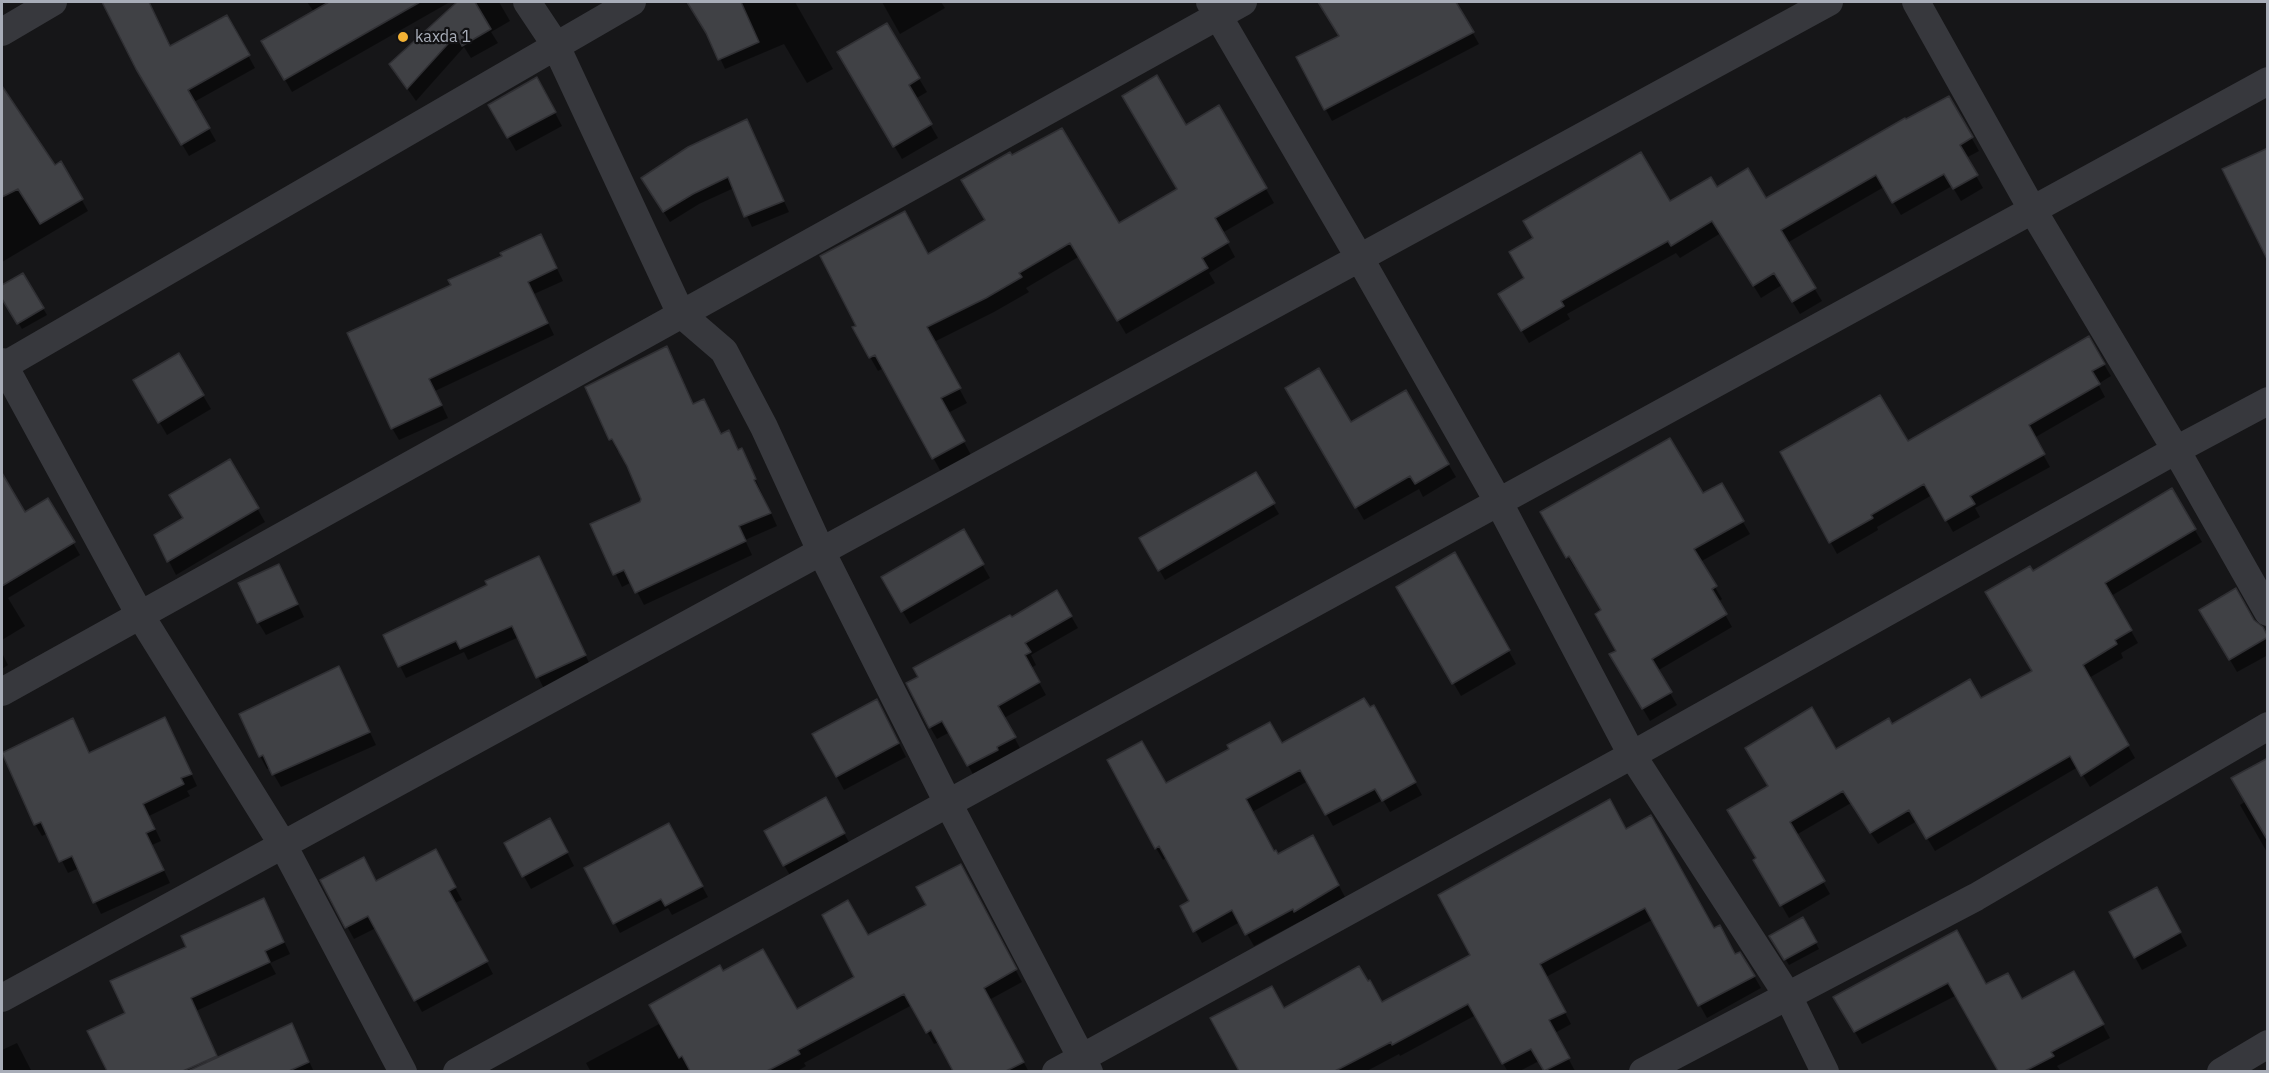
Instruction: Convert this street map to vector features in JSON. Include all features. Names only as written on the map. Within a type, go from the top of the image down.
[{"type":"street","points":[[2,32],[53,2]]},
{"type":"street","points":[[527,2],[555,44],[681,314],[724,351],[764,427],[821,551],[948,803],[1085,1065]]},
{"type":"street","points":[[403,1071],[283,844],[140,615],[2,365],[555,44],[632,2]]},
{"type":"street","points":[[2,692],[681,314],[1214,9],[1243,2]]},
{"type":"street","points":[[2,998],[1829,2]]},
{"type":"street","points":[[1916,2],[2032,209],[2268,612]]},
{"type":"street","points":[[1214,9],[1498,501],[1632,755],[1788,996],[1825,1071]]},
{"type":"street","points":[[457,1071],[2268,81]]},
{"type":"street","points":[[1056,1071],[1085,1065],[2175,450],[2268,401]]},
{"type":"street","points":[[1643,1071],[1976,897],[2268,726]]},
{"type":"street","points":[[2221,1071],[2268,1044]]},
{"type":"building","points":[[102,2],[149,2],[170,46],[227,15],[250,55],[188,90],[210,128],[181,145],[136,69]]},
{"type":"building","points":[[329,2],[420,2],[284,80],[261,41]]},
{"type":"building","points":[[457,2],[475,2],[491,29],[462,46],[456,35],[407,89],[389,64]]},
{"type":"building","points":[[687,2],[741,2],[759,42],[718,60],[706,33]]},
{"type":"building","points":[[1318,2],[1456,2],[1474,32],[1324,110],[1296,57],[1339,36]]},
{"type":"building","points":[[887,23],[920,78],[909,85],[932,124],[893,147],[837,52]]},
{"type":"building","points":[[1157,75],[1186,125],[1219,105],[1267,188],[1215,218],[1229,242],[1202,258],[1208,268],[1117,321],[1070,243],[1019,273],[1022,277],[986,298],[927,327],[961,388],[941,398],[965,441],[932,459],[875,355],[869,358],[852,327],[856,326],[820,256],[905,211],[928,254],[985,220],[961,180],[1010,152],[1012,155],[1062,128],[1119,223],[1177,189],[1122,96]]},
{"type":"building","points":[[537,77],[556,112],[507,138],[488,105]]},
{"type":"building","points":[[2,86],[55,165],[61,161],[83,199],[40,224],[18,189],[2,197]]},
{"type":"building","points":[[1949,96],[1973,137],[1960,145],[1978,175],[1953,189],[1944,174],[1892,203],[1876,175],[1781,230],[1816,288],[1792,302],[1774,273],[1753,286],[1712,221],[1671,246],[1668,241],[1561,301],[1564,306],[1521,331],[1498,294],[1524,278],[1509,252],[1533,238],[1523,221],[1641,152],[1670,201],[1711,177],[1717,187],[1748,168],[1766,198],[1905,118]]},
{"type":"building","points":[[747,119],[784,201],[744,217],[728,177],[663,212],[641,178],[688,147]]},
{"type":"building","points":[[2268,148],[2268,261],[2222,169]]},
{"type":"building","points":[[541,234],[557,268],[528,282],[548,323],[429,379],[442,405],[391,429],[347,333],[451,285],[448,280],[502,256],[500,253]]},
{"type":"building","points":[[23,273],[44,308],[17,324],[2,299],[2,285]]},
{"type":"building","points":[[2089,336],[2105,364],[2092,371],[2100,384],[2029,425],[2045,454],[1970,496],[1975,504],[1945,521],[1924,484],[1871,515],[1873,518],[1829,543],[1780,452],[1880,395],[1908,441]]},
{"type":"building","points":[[667,346],[693,404],[704,399],[721,434],[729,430],[738,450],[742,448],[756,479],[754,480],[771,513],[739,526],[746,541],[635,593],[624,570],[613,575],[590,524],[640,502],[641,499],[627,466],[612,439],[609,440],[585,387]]},
{"type":"building","points":[[179,353],[204,395],[158,423],[133,380]]},
{"type":"building","points":[[1319,368],[1351,422],[1406,390],[1449,464],[1415,484],[1410,476],[1355,508],[1285,388]]},
{"type":"building","points":[[1670,438],[1703,493],[1722,483],[1744,521],[1694,549],[1717,586],[1712,589],[1727,614],[1652,659],[1672,692],[1642,709],[1609,654],[1616,651],[1595,614],[1601,610],[1569,556],[1566,558],[1540,512]]},
{"type":"building","points":[[230,459],[259,508],[167,562],[154,535],[183,518],[169,495]]},
{"type":"building","points":[[1256,472],[1275,503],[1158,571],[1139,538]]},
{"type":"building","points":[[2,473],[25,512],[48,498],[75,542],[2,586]]},
{"type":"building","points":[[2172,488],[2196,529],[2105,583],[2132,630],[2115,640],[2117,644],[2083,665],[2129,745],[2081,776],[2070,756],[1926,839],[1909,810],[1870,833],[1843,791],[1790,822],[1825,881],[1780,906],[1753,860],[1756,858],[1727,810],[1768,786],[1745,748],[1812,707],[1836,749],[1889,718],[1892,724],[1970,679],[1981,698],[2032,671],[1985,592],[2030,566],[2033,571]]},
{"type":"building","points":[[964,529],[984,564],[901,612],[881,577]]},
{"type":"building","points":[[1455,552],[1510,650],[1452,684],[1396,587]]},
{"type":"building","points":[[539,556],[586,655],[536,678],[512,626],[460,649],[456,641],[398,667],[383,635],[487,585],[485,581]]},
{"type":"building","points":[[279,564],[298,604],[257,623],[238,583]]},
{"type":"building","points":[[2236,588],[2254,620],[2263,627],[2268,637],[2229,660],[2199,610]]},
{"type":"building","points":[[1057,590],[1072,616],[1025,643],[1031,652],[1025,655],[1040,682],[998,706],[1016,737],[997,747],[998,750],[967,766],[942,721],[929,728],[906,683],[918,677],[913,668],[1010,615],[1012,617]]},
{"type":"building","points":[[339,666],[370,732],[272,775],[263,755],[259,757],[239,714]]},
{"type":"building","points":[[1364,698],[1370,707],[1374,705],[1416,782],[1382,801],[1375,789],[1325,815],[1300,770],[1246,799],[1274,851],[1276,850],[1278,854],[1313,835],[1339,885],[1294,912],[1293,909],[1245,935],[1232,910],[1193,932],[1180,906],[1189,901],[1159,846],[1155,849],[1107,760],[1142,741],[1166,783],[1229,749],[1227,745],[1270,722],[1282,743]]},
{"type":"building","points":[[877,699],[899,743],[836,777],[812,734]]},
{"type":"building","points":[[165,717],[192,774],[181,778],[184,784],[143,804],[155,829],[146,833],[164,870],[93,903],[72,856],[59,862],[41,822],[34,825],[2,753],[73,718],[89,753]]},
{"type":"building","points":[[2268,758],[2268,841],[2231,778]]},
{"type":"building","points":[[826,797],[845,833],[783,866],[764,831]]},
{"type":"building","points":[[1610,799],[1626,829],[1651,815],[1714,928],[1720,925],[1735,954],[1740,952],[1755,976],[1698,1006],[1645,908],[1540,964],[1566,1012],[1549,1020],[1570,1058],[1544,1071],[1531,1049],[1502,1064],[1468,1004],[1392,1045],[1391,1042],[1335,1071],[1239,1071],[1210,1018],[1272,986],[1284,1008],[1359,966],[1382,1002],[1470,955],[1438,895]]},
{"type":"building","points":[[550,818],[568,852],[522,877],[504,843]]},
{"type":"building","points":[[669,823],[703,886],[665,906],[661,899],[613,924],[584,868]]},
{"type":"building","points":[[436,849],[456,887],[449,891],[488,961],[414,1001],[368,916],[345,928],[320,880],[364,857],[376,881]]},
{"type":"building","points":[[961,864],[1017,969],[984,988],[1024,1062],[1006,1071],[953,1071],[931,1030],[926,1033],[904,994],[798,1050],[800,1054],[767,1071],[690,1071],[682,1056],[679,1058],[649,1005],[720,965],[723,971],[763,949],[797,1009],[854,977],[822,915],[848,900],[868,935],[926,905],[916,887]]},
{"type":"building","points":[[2157,887],[2181,932],[2134,958],[2109,912]]},
{"type":"building","points":[[264,898],[284,942],[265,951],[270,962],[191,998],[217,1056],[183,1071],[107,1071],[87,1031],[125,1013],[110,981],[186,947],[181,936]]},
{"type":"building","points":[[1803,917],[1817,942],[1784,960],[1769,936]]},
{"type":"building","points":[[1957,930],[1986,984],[2008,973],[2022,999],[2074,971],[2104,1024],[2051,1052],[2054,1056],[2025,1071],[1998,1071],[1948,983],[1854,1032],[1833,997]]},
{"type":"building","points":[[292,1023],[309,1062],[289,1071],[188,1071]]},
{"type":"place","name":"kaxda 1","points":[[403,37]]}]
